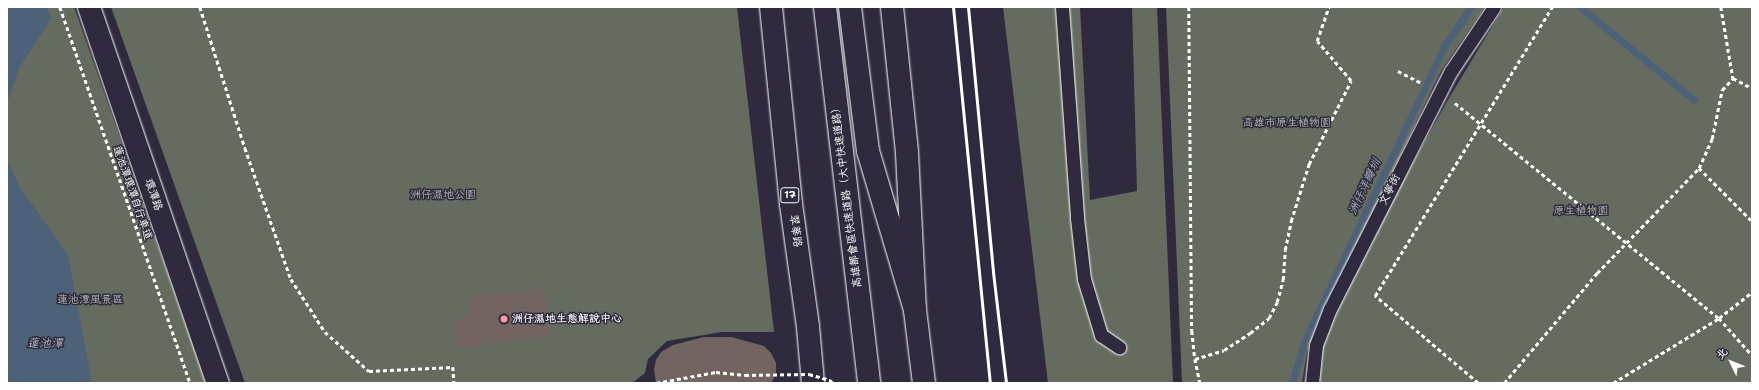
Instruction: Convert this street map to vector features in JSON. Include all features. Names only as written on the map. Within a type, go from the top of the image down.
[{"type":"main road","name":"環潭路","points":[[89,7],[218,383]]},
{"type":"main road","name":"翠華路","points":[[772,7],[791,204],[808,327],[813,383]]},
{"type":"main road","name":"高雄都會區快速道路（大中快速道路）","points":[[825,7],[868,376]]},
{"type":"main road","points":[[850,7],[854,51],[868,151],[915,310]]},
{"type":"main road","points":[[892,7],[907,153],[915,310],[924,383]]},
{"type":"lane","points":[[1062,7],[1077,218],[1084,279],[1101,335],[1119,347]]},
{"type":"lane","name":"文寧街","points":[[1312,383],[1316,345],[1330,309],[1451,71],[1494,7]]},
{"type":"path","name":"蓮池潭環潭自行車道","points":[[60,7],[190,383]]},
{"type":"path","points":[[200,7],[245,148],[291,279],[325,332],[369,371],[453,367],[454,383]]},
{"type":"path","points":[[1189,7],[1192,331],[1195,359],[1200,383]]},
{"type":"path","points":[[1195,359],[1224,350],[1250,333],[1269,318],[1277,302],[1283,280],[1285,250],[1291,221],[1309,164],[1351,81],[1317,41],[1329,7]]},
{"type":"path","points":[[1478,383],[1375,296],[1552,7]]},
{"type":"path","points":[[1721,7],[1733,78]]},
{"type":"path","points":[[1398,70],[1426,86]]},
{"type":"path","points":[[1733,78],[1752,88]]},
{"type":"path","points":[[1504,383],[1597,273],[1699,168],[1712,139],[1722,90],[1733,78]]},
{"type":"path","points":[[1440,94],[1449,98],[1719,318],[1752,355]]},
{"type":"path","points":[[1699,168],[1752,221]]},
{"type":"path","points":[[1613,383],[1719,318],[1752,292]]},
{"type":"path","points":[[656,383],[716,372],[745,375],[809,374],[830,380],[833,383]]},
{"type":"green space","name":"蓮池潭風景區","points":[[7,7],[74,7],[206,383],[7,383]]},
{"type":"green space","name":"洲仔濕地公園","points":[[111,7],[737,7],[774,332],[722,332],[667,341],[648,359],[645,373],[632,383],[245,383]]},
{"type":"green space","points":[[1003,7],[1080,7],[1090,200],[1137,191],[1132,7],[1157,7],[1173,383],[1048,383]]},
{"type":"green space","name":"高雄市原生植物園","points":[[1166,7],[1485,7],[1442,69],[1432,89],[1307,351],[1302,383],[1182,383]]},
{"type":"green space","name":"原生植物園","points":[[1504,7],[1752,7],[1752,383],[1317,383],[1323,346],[1348,280],[1449,98]]},
{"type":"water","points":[[7,7],[47,7],[51,19],[19,68],[7,103]]},
{"type":"water","name":"蓮池潭","points":[[7,160],[21,189],[68,255],[92,383],[7,383]]},
{"type":"building","name":"洲仔濕地生態解說中心","points":[[544,287],[550,336],[457,349],[453,323],[468,316],[471,297]]},
{"type":"building","points":[[704,337],[731,337],[764,346],[771,353],[776,363],[776,372],[773,380],[771,383],[656,383],[654,369],[656,360],[661,352],[673,345]]},
{"type":"waterway","name":"洲仔洋瓣圳","points":[[1292,383],[1304,342],[1445,45],[1471,7]]},
{"type":"waterway","points":[[1580,7],[1694,100]]},
{"type":"railway","points":[[953,7],[990,383]]},
{"type":"railway","points":[[968,7],[993,272],[1006,383]]},
{"type":"place","name":"洲仔濕地生態解說中心","points":[[504,319]]}]
